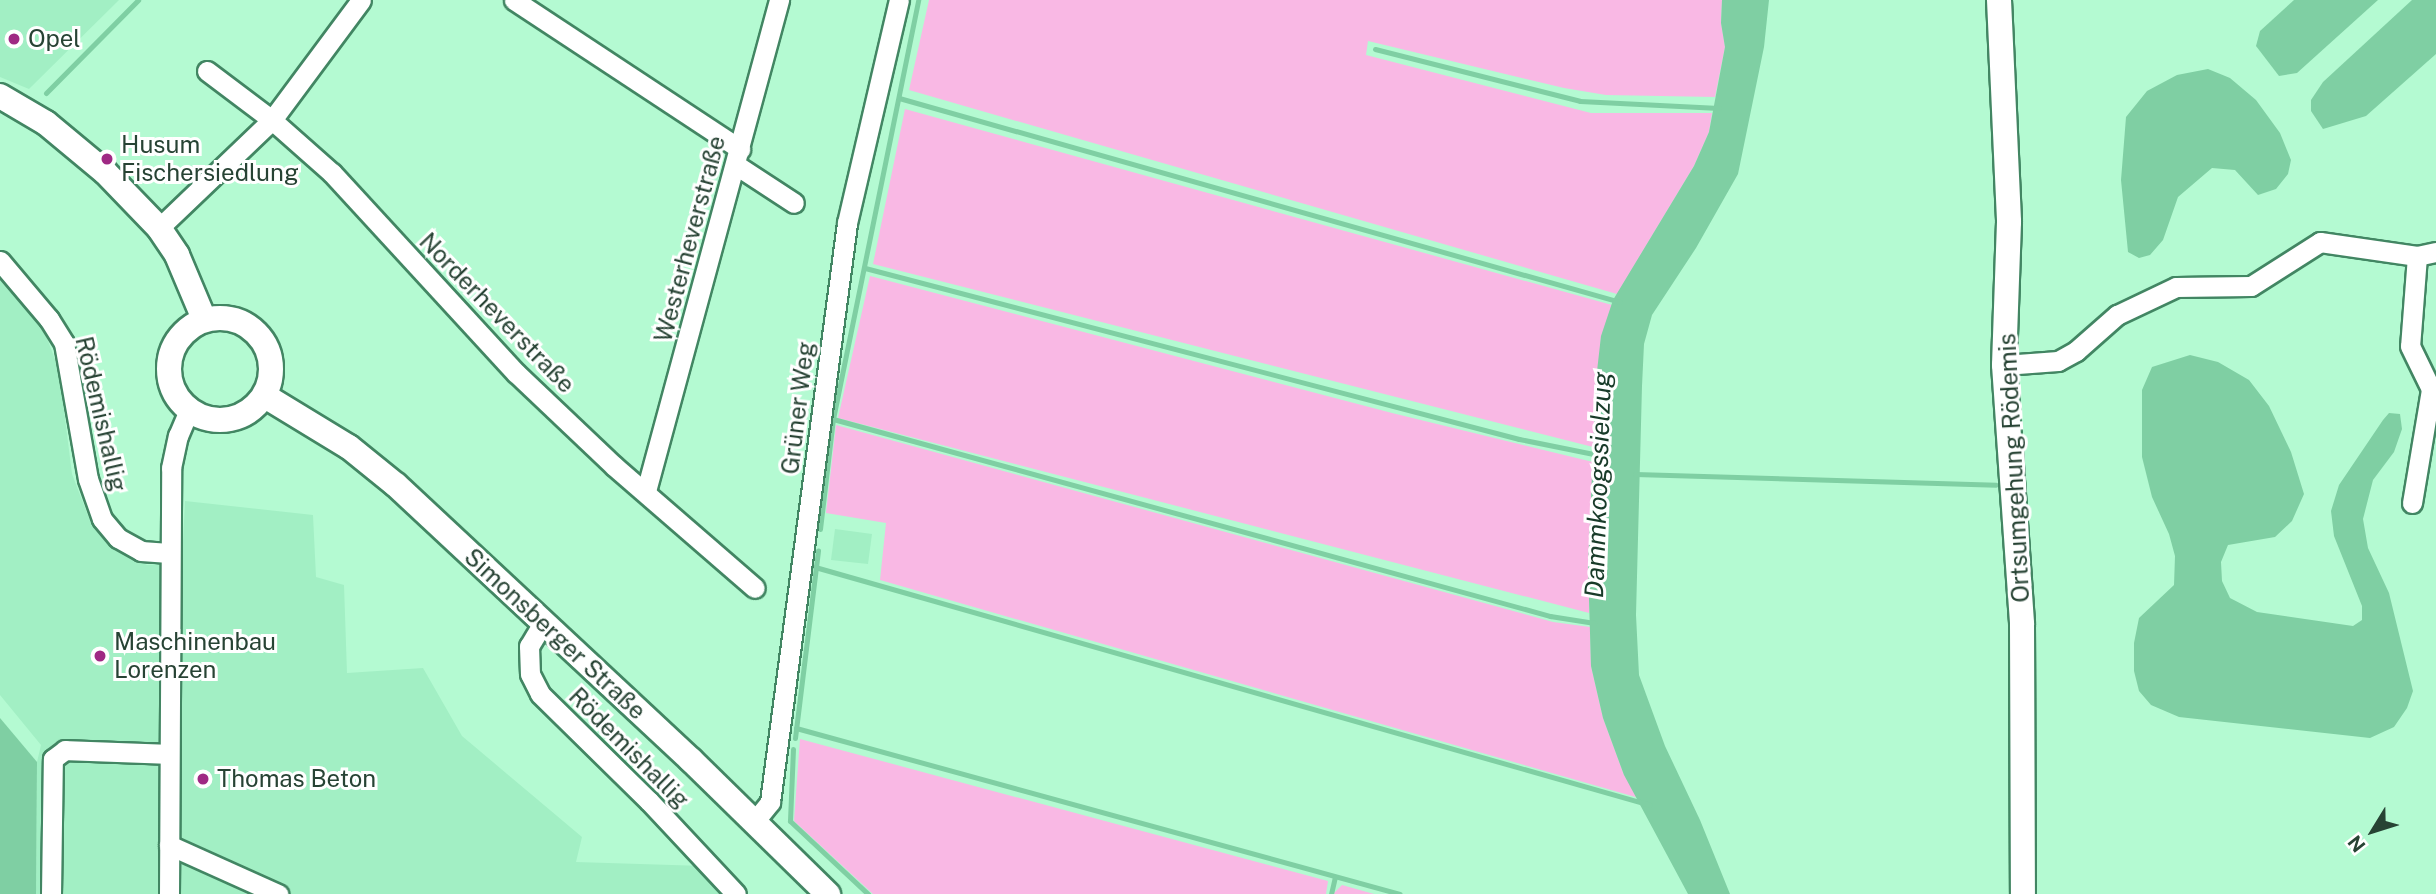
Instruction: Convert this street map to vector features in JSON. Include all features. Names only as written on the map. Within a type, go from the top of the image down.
[{"type":"main road","name":"Ortsumgehung Rödemis","points":[[1999,0],[2009,222],[2004,365],[2022,624],[2023,894]]},
{"type":"main road","points":[[0,96],[46,122],[105,172],[159,228],[177,255],[204,319]]},
{"type":"main road","points":[[225,318],[243,323],[258,335],[268,351],[271,370],[265,396],[243,415],[224,420],[206,418],[189,410],[176,396],[169,378],[169,359],[177,342],[204,319],[225,318]]},
{"type":"main road","name":"Simonsberger Straße","points":[[265,396],[349,447],[396,485],[754,821],[828,894]]},
{"type":"street","points":[[159,228],[272,120],[361,0]]},
{"type":"street","points":[[514,0],[738,157],[794,203]]},
{"type":"street","name":"Westerheverstraße","points":[[646,491],[779,0]]},
{"type":"street","name":"Grüner Weg","points":[[754,821],[770,802],[847,223],[899,0]]},
{"type":"street","name":"Norderheverstraße","points":[[207,71],[272,120],[332,173],[516,373],[614,466],[755,588]]},
{"type":"street","points":[[2004,365],[2059,361],[2076,351],[2117,315],[2176,287],[2251,286],[2320,242],[2417,256],[2436,251]]},
{"type":"street","points":[[2412,503],[2434,389],[2410,346],[2417,256]]},
{"type":"street","name":"Rödemishallig","points":[[0,261],[49,319],[64,343],[88,479],[102,519],[118,538],[141,551],[169,553]]},
{"type":"street","points":[[169,894],[169,553],[172,468],[178,436],[189,410]]},
{"type":"street","name":"Rödemishallig","points":[[543,623],[528,646],[530,674],[540,694],[649,801],[736,894]]},
{"type":"street","points":[[51,894],[53,760],[65,750],[169,754]]},
{"type":"street","points":[[169,845],[278,894]]},
{"type":"shaded area","points":[[0,0],[119,0],[29,89],[0,77]]},
{"type":"shaded area","points":[[929,0],[1722,0],[1721,23],[1725,47],[1715,97],[1606,95],[1564,88],[1368,41],[1366,55],[1591,113],[1712,113],[1709,132],[1694,166],[1617,294],[909,90]]},
{"type":"shaded area","points":[[905,109],[1612,305],[1601,337],[1593,447],[873,264]]},
{"type":"shaded area","points":[[0,274],[45,333],[59,370],[72,474],[92,526],[109,546],[147,565],[182,562],[185,501],[313,515],[316,577],[344,585],[347,673],[423,668],[462,736],[582,837],[576,862],[704,866],[730,894],[36,894],[37,762],[41,745],[0,695]]},
{"type":"shaded area","points":[[870,276],[1392,413],[1593,462],[1589,613],[838,418]]},
{"type":"shaded area","points":[[836,425],[1553,622],[1590,627],[1591,666],[1603,718],[1624,775],[1639,798],[880,580],[886,523],[826,513]]},
{"type":"shaded area","points":[[835,529],[872,534],[868,564],[831,560]]},
{"type":"shaded area","points":[[800,739],[1328,881],[1326,894],[873,894],[794,821]]},
{"type":"shaded area","points":[[1342,885],[1374,894],[1333,894]]},
{"type":"water","name":"Dammkoogssielzug","points":[[1722,0],[1769,0],[1764,47],[1738,174],[1696,248],[1652,315],[1644,344],[1642,386],[1636,615],[1639,675],[1665,746],[1700,820],[1730,894],[1688,894],[1624,775],[1603,718],[1591,666],[1588,567],[1596,380],[1601,336],[1613,300],[1694,166],[1709,132],[1725,47],[1721,23]]},
{"type":"water","points":[[2294,0],[2378,0],[2297,73],[2279,76],[2256,46],[2260,31]]},
{"type":"water","points":[[2412,0],[2436,0],[2436,54],[2366,116],[2323,129],[2311,111],[2311,100],[2323,82]]},
{"type":"water","points":[[2208,69],[2230,78],[2256,100],[2280,133],[2291,160],[2288,174],[2276,189],[2258,195],[2235,170],[2212,168],[2178,197],[2163,240],[2150,255],[2139,258],[2128,252],[2121,180],[2126,117],[2147,91],[2177,75]]},
{"type":"water","points":[[2190,355],[2218,362],[2249,380],[2269,406],[2291,452],[2304,494],[2292,521],[2275,537],[2228,545],[2221,562],[2222,581],[2230,598],[2257,612],[2353,626],[2362,620],[2362,606],[2334,536],[2331,511],[2339,485],[2383,420],[2389,413],[2400,414],[2402,429],[2394,452],[2373,480],[2363,519],[2368,548],[2389,593],[2413,691],[2407,708],[2394,727],[2370,738],[2179,717],[2151,705],[2139,691],[2134,671],[2134,643],[2139,618],[2174,585],[2175,556],[2169,534],[2152,497],[2142,457],[2142,390],[2152,367]]},
{"type":"water","points":[[0,718],[37,762],[36,894],[0,894]]},
{"type":"waterway","points":[[46,93],[138,0]]},
{"type":"waterway","points":[[820,529],[833,419],[918,0]]},
{"type":"waterway","points":[[1375,49],[1580,101],[1719,108]]},
{"type":"waterway","points":[[899,98],[1620,302]]},
{"type":"waterway","name":"Dammkoogssielzug","points":[[865,268],[1519,439],[1598,455]]},
{"type":"waterway","points":[[833,419],[1550,616],[1594,623]]},
{"type":"waterway","points":[[1635,474],[1996,485]]},
{"type":"waterway","points":[[795,738],[818,550]]},
{"type":"waterway","points":[[815,567],[1650,805]]},
{"type":"waterway","points":[[796,728],[1400,894]]},
{"type":"waterway","points":[[793,749],[790,821],[868,894]]},
{"type":"waterway","points":[[1331,894],[1335,877]]},
{"type":"place","name":"Opel","points":[[14,39]]},
{"type":"place","name":"Husum Fischersiedlung","points":[[107,159]]},
{"type":"place","name":"Maschinenbau Lorenzen","points":[[100,656]]},
{"type":"place","name":"Thomas Beton","points":[[203,779]]}]
